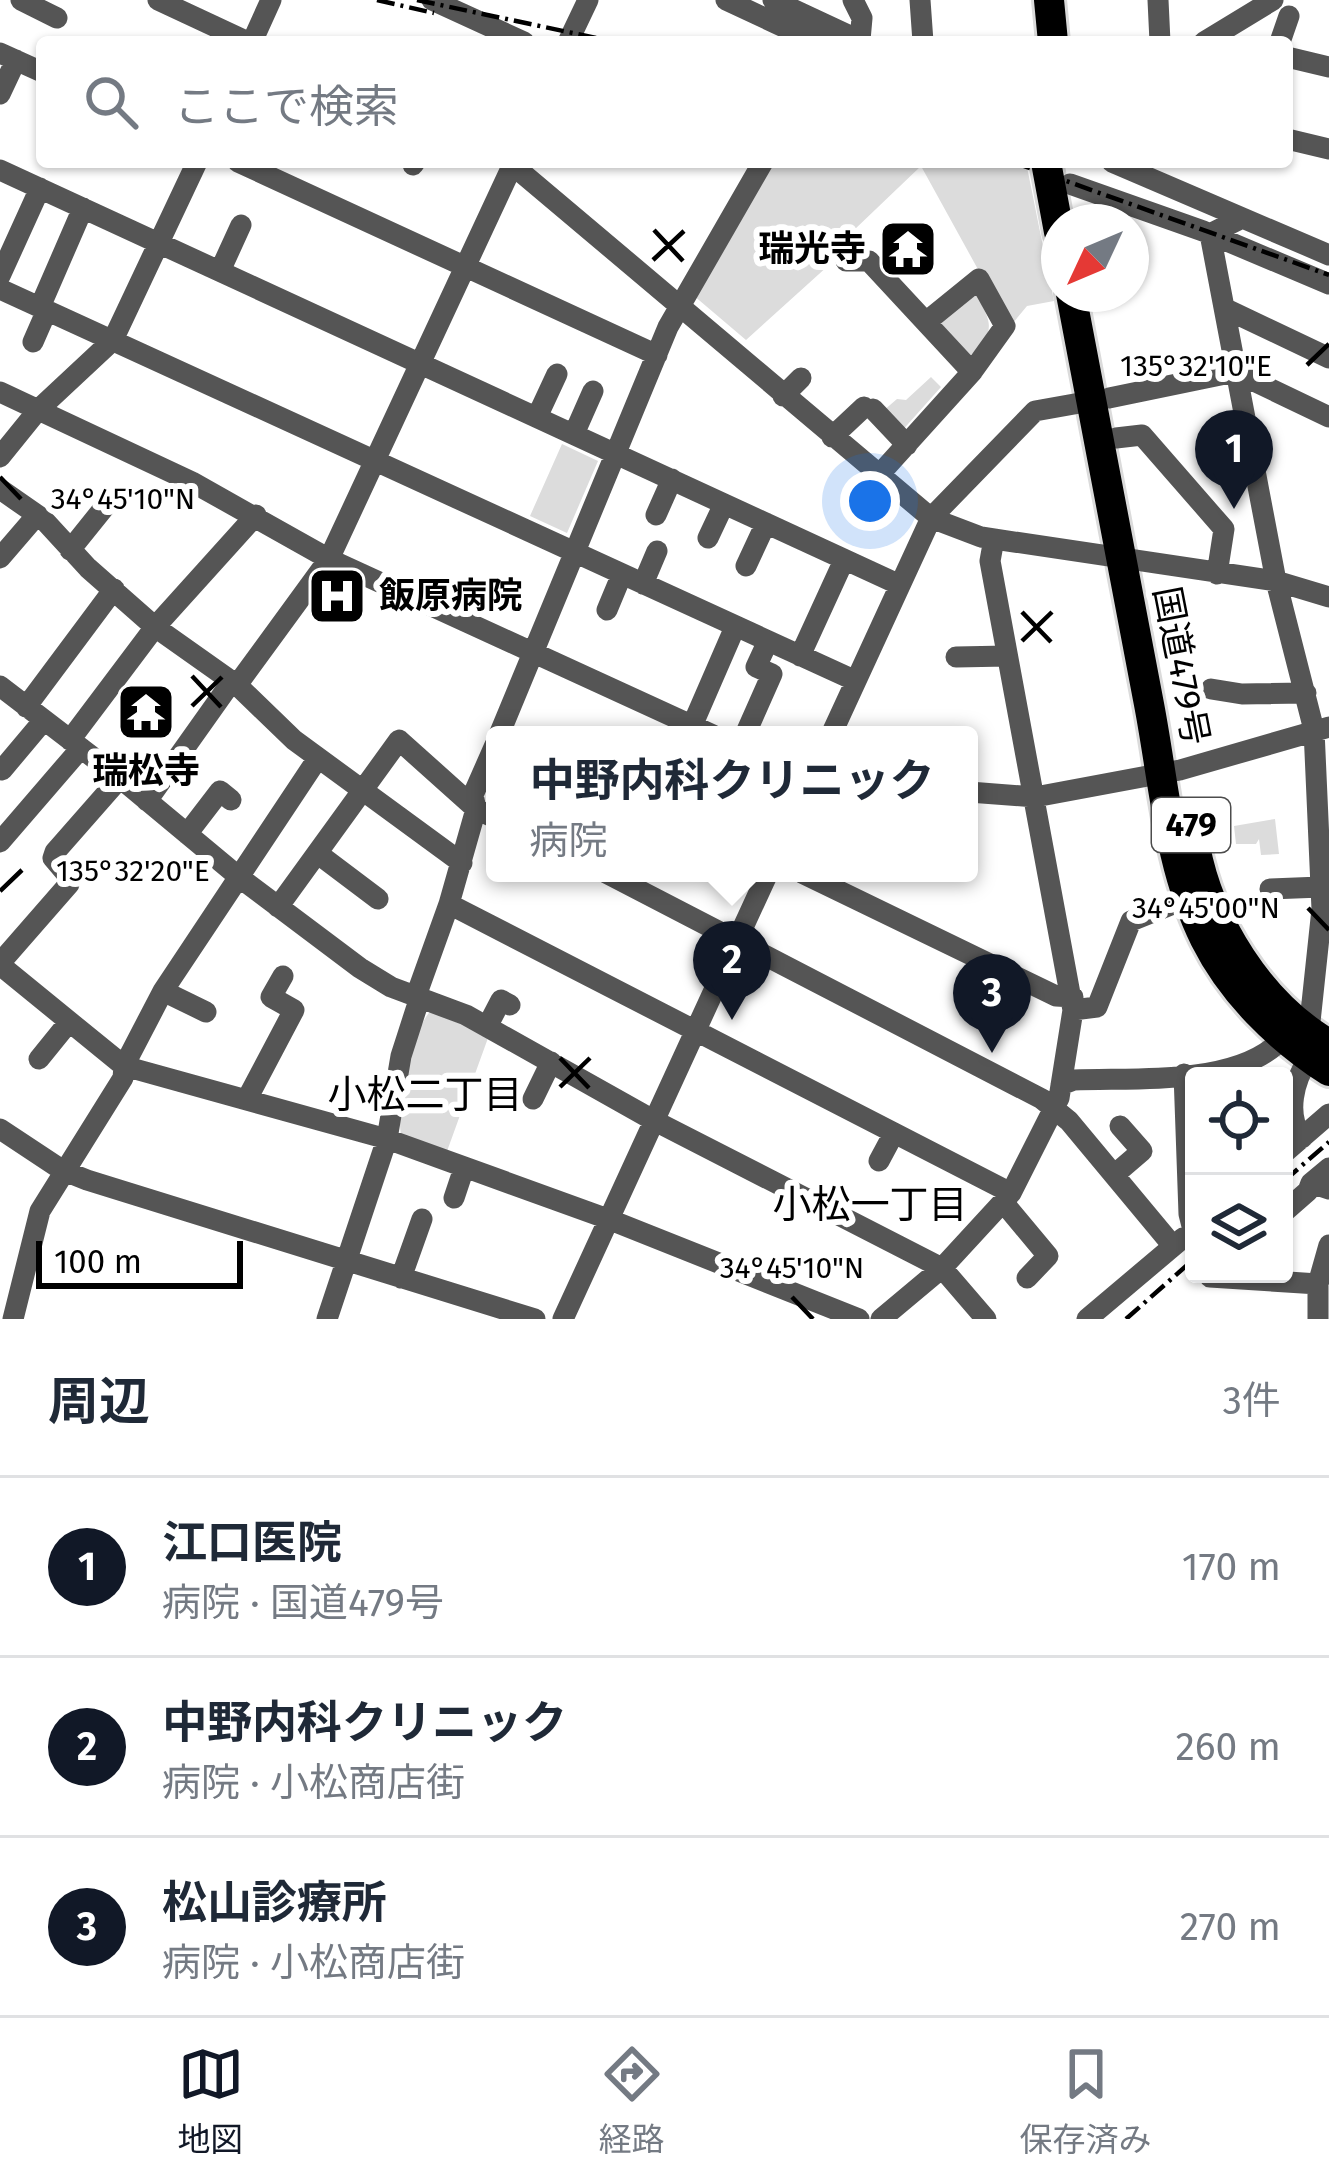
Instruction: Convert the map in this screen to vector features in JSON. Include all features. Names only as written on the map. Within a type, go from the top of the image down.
[{"type":"highway","points":[[1031,0],[1034,36]]},
{"type":"highway","points":[[1049,0],[1052,36]]},
{"type":"highway","points":[[1047,168],[1054,204]]},
{"type":"highway","points":[[1068,173],[1074,204]]},
{"type":"highway","name":"国道479号","points":[[1076,312],[1100,399],[1131,560],[1171,772],[1187,898],[1226,974],[1312,1048]]},
{"type":"highway","name":"国道479号","points":[[1092,312],[1100,399],[1116,438],[1131,560]]},
{"type":"highway","name":"国道479号","points":[[1171,772],[1220,919],[1256,976],[1312,1048]]},
{"type":"street","points":[[21,0],[57,17]]},
{"type":"street","points":[[158,0],[237,36]]},
{"type":"street","points":[[253,36],[272,0]]},
{"type":"street","points":[[432,0],[511,36]]},
{"type":"street","points":[[571,36],[588,0]]},
{"type":"street","points":[[726,0],[803,36]]},
{"type":"street","points":[[773,0],[834,36]]},
{"type":"street","points":[[853,0],[862,18],[861,36]]},
{"type":"street","points":[[920,0],[922,36]]},
{"type":"street","points":[[1157,0],[1160,36]]},
{"type":"street","points":[[1218,36],[1281,8]]},
{"type":"street","points":[[0,94],[8,56],[36,69]]},
{"type":"street","points":[[1293,58],[1329,67]]},
{"type":"street","points":[[1293,140],[1329,149]]},
{"type":"street","points":[[0,457],[38,410],[113,340],[194,168]]},
{"type":"street","points":[[251,168],[657,356]]},
{"type":"street","points":[[147,800],[329,559],[510,168]]},
{"type":"street","points":[[518,168],[931,518],[994,539],[1276,581],[1329,597]]},
{"type":"street","points":[[505,726],[679,306],[760,168]]},
{"type":"street","points":[[1127,168],[1329,255]]},
{"type":"street","points":[[0,170],[900,585]]},
{"type":"street","points":[[1068,173],[1329,284]]},
{"type":"street","points":[[1169,185],[1200,211],[1206,232],[1226,309],[1276,581],[1306,693],[1322,729],[1324,902],[1312,1048],[1294,1080],[1296,1130],[1302,1138]]},
{"type":"street","points":[[40,188],[1,289],[856,681]]},
{"type":"street","points":[[33,342],[83,208]]},
{"type":"street","points":[[1206,232],[1240,219]]},
{"type":"street","points":[[220,271],[241,224]]},
{"type":"street","points":[[846,261],[869,261],[926,322],[959,378]]},
{"type":"street","points":[[878,476],[1005,326],[979,279],[926,322]]},
{"type":"street","points":[[448,302],[472,312]]},
{"type":"street","points":[[1226,309],[1329,358]]},
{"type":"street","points":[[835,726],[931,518],[1035,411],[1234,372],[1329,416]]},
{"type":"street","points":[[537,417],[557,374]]},
{"type":"street","points":[[783,395],[801,378]]},
{"type":"street","points":[[574,434],[593,391]]},
{"type":"street","points":[[0,392],[252,513],[329,559],[693,726]]},
{"type":"street","points":[[832,437],[869,408],[907,445]]},
{"type":"street","points":[[1116,438],[1142,435],[1224,529],[1217,574]]},
{"type":"street","points":[[656,515],[672,479]]},
{"type":"street","points":[[0,489],[37,515],[155,627],[234,684],[317,758],[462,863]]},
{"type":"street","points":[[70,550],[111,499]]},
{"type":"street","points":[[708,538],[724,504]]},
{"type":"street","points":[[185,565],[192,572],[252,513]]},
{"type":"street","points":[[0,842],[155,627],[252,513]]},
{"type":"street","points":[[0,558],[37,515]]},
{"type":"street","points":[[746,566],[766,523]]},
{"type":"street","points":[[881,1319],[942,1268],[1007,1197],[1055,1108],[1073,1003],[990,562],[994,539]]},
{"type":"street","points":[[643,584],[660,553]]},
{"type":"street","points":[[800,656],[844,560]]},
{"type":"street","points":[[608,610],[622,574]]},
{"type":"street","points":[[2,770],[114,589]]},
{"type":"street","points":[[703,726],[735,627]]},
{"type":"street","points":[[749,726],[772,674],[756,667],[767,641]]},
{"type":"street","points":[[956,657],[1007,656]]},
{"type":"street","points":[[0,686],[360,968],[391,987],[487,1027],[653,1120],[942,1268],[986,1319]]},
{"type":"street","points":[[1211,689],[1242,694],[1306,693]]},
{"type":"street","points":[[978,793],[1035,797],[1171,772],[1322,729]]},
{"type":"street","points":[[278,907],[399,740],[485,813]]},
{"type":"street","points":[[13,1319],[40,1211],[62,1170],[123,1078],[124,1066],[230,870],[317,758]]},
{"type":"street","points":[[485,813],[473,794],[486,768]]},
{"type":"street","points":[[120,778],[55,852],[53,858],[70,878],[69,884],[0,964],[124,1066],[387,1139],[608,1219],[808,1310],[859,1319]]},
{"type":"street","points":[[187,834],[220,791],[232,800]]},
{"type":"street","points":[[327,1319],[387,1139],[401,1056],[418,996],[462,863],[485,813]]},
{"type":"street","points":[[230,870],[236,844]]},
{"type":"street","points":[[317,854],[378,898]]},
{"type":"street","points":[[624,882],[1055,1108],[1174,1246]]},
{"type":"street","points":[[563,1319],[764,882]]},
{"type":"street","points":[[821,882],[1056,996],[1097,1007],[1131,921],[1187,898]]},
{"type":"street","points":[[1270,889],[1324,902]]},
{"type":"street","points":[[449,904],[491,939],[695,1030],[1007,1197],[1048,1256],[1027,1278]]},
{"type":"street","points":[[247,1099],[294,1010],[271,997],[283,976]]},
{"type":"street","points":[[163,991],[206,1012]]},
{"type":"street","points":[[487,1027],[501,1000],[510,1005]]},
{"type":"street","points":[[39,1059],[69,1022]]},
{"type":"street","points":[[1244,1067],[1270,1051],[1312,1048]]},
{"type":"street","points":[[533,1099],[551,1062]]},
{"type":"street","points":[[1061,1085],[1074,1080],[1184,1074],[1188,1175]]},
{"type":"street","points":[[1293,1146],[1329,1114]]},
{"type":"street","points":[[1114,1175],[1142,1150],[1120,1126]]},
{"type":"street","points":[[0,1129],[62,1170],[535,1319]]},
{"type":"street","points":[[879,1161],[894,1133]]},
{"type":"street","points":[[454,1198],[464,1168]]},
{"type":"street","points":[[1293,1204],[1323,1180]]},
{"type":"street","points":[[401,1278],[422,1219]]},
{"type":"street","points":[[1087,1319],[1185,1236]]},
{"type":"street","points":[[1318,1319],[1318,1284],[1329,1246]]},
{"type":"street","points":[[1293,1282],[1318,1284]]},
{"type":"shaded area","points":[[767,168],[919,168],[831,252],[829,265],[746,340],[693,295]]},
{"type":"shaded area","points":[[922,168],[1027,168],[1041,236],[1041,303],[1027,306],[1013,323]]},
{"type":"shaded area","points":[[971,294],[983,306],[989,328],[969,357],[939,321]]},
{"type":"shaded area","points":[[931,377],[941,387],[900,433],[883,411],[897,399],[906,400]]},
{"type":"shaded area","points":[[562,444],[598,461],[567,533],[530,516]]},
{"type":"shaded area","points":[[1275,819],[1279,854],[1261,855],[1259,839],[1256,844],[1236,844],[1234,826]]},
{"type":"shaded area","points":[[432,1010],[488,1038],[446,1154],[403,1140],[400,1129],[412,1052]]},
{"type":"railway","points":[[377,0],[434,13]]},
{"type":"railway","points":[[417,0],[587,36]]},
{"type":"railway","points":[[1030,168],[1329,275]]},
{"type":"railway","points":[[1291,1175],[1329,1142]]},
{"type":"railway","points":[[1126,1319],[1185,1267]]},
{"type":"place","name":"瑞光寺","points":[[908,249]]},
{"type":"place","name":"江口医院","points":[[1234,509]]},
{"type":"place","name":"飯原病院","points":[[337,596]]},
{"type":"place","name":"瑞松寺","points":[[146,712]]},
{"type":"place","name":"中野内科クリニック","points":[[732,1020]]},
{"type":"place","name":"松山診療所","points":[[992,1053]]},
{"type":"district","name":"小松二丁目","points":[[425,1095]]},
{"type":"district","name":"小松一丁目","points":[[870,1205]]}]
